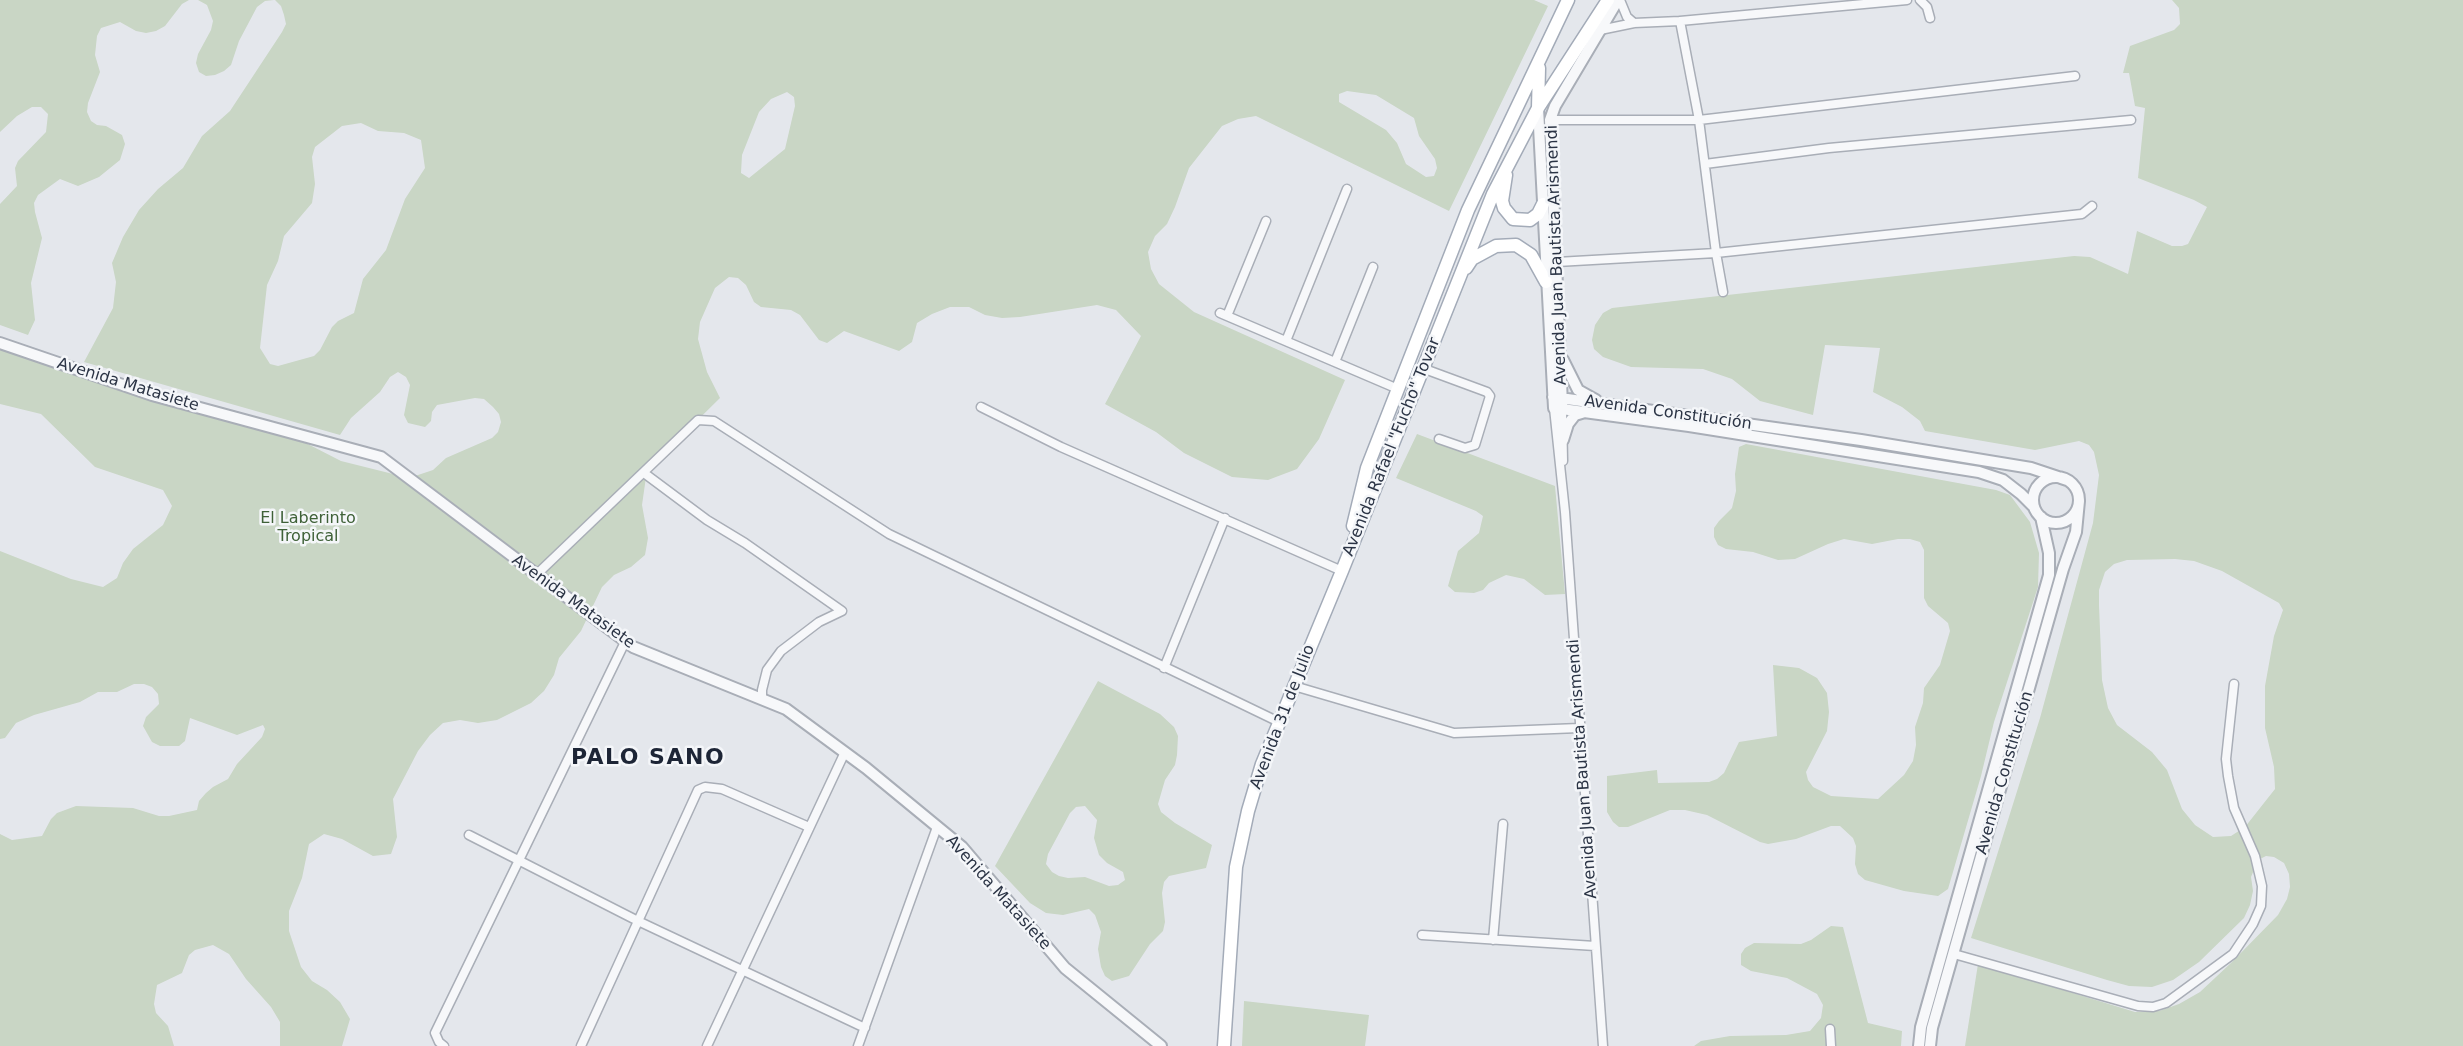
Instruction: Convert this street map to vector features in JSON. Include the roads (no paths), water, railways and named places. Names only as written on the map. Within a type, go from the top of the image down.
[{"type":"main road","name":"Avenida Rafael \"Fucho\" Tovar","points":[[1342,571],[1367,468],[1468,210],[1568,0]]},
{"type":"main road","name":"Avenida Rafael \"Fucho\" Tovar","points":[[1342,571],[1458,279],[1507,164],[1538,108],[1608,0]]},
{"type":"main road","points":[[1538,108],[1539,60]]},
{"type":"main road","points":[[1507,164],[1502,201],[1509,214],[1520,221],[1530,220],[1538,214],[1544,204]]},
{"type":"main road","points":[[1458,279],[1472,259],[1496,246],[1516,245],[1531,255],[1546,282]]},
{"type":"main road","name":"Avenida 31 de Julio","points":[[1224,1046],[1236,867],[1256,785],[1278,722],[1342,571]]},
{"type":"street","name":"Avenida Juan Bautista Arismendi","points":[[1603,1046],[1563,492],[1558,403],[1561,355],[1550,120],[1555,106],[1619,0]]},
{"type":"street","points":[[1619,0],[1627,17],[1634,23]]},
{"type":"street","points":[[1600,30],[1634,23],[1680,21],[1907,0]]},
{"type":"street","points":[[1920,0],[1927,7],[1930,18]]},
{"type":"street","points":[[1680,21],[1699,120],[1723,292]]},
{"type":"street","points":[[1550,120],[1699,120],[2074,76]]},
{"type":"street","name":"Avenida Juan Bautista Arismendi","points":[[1538,108],[1546,282],[1563,440],[1563,492]]},
{"type":"street","points":[[1705,164],[1829,147],[2131,120]]},
{"type":"street","points":[[1286,341],[1347,189]]},
{"type":"street","points":[[1557,262],[1716,253],[2082,214],[2092,206]]},
{"type":"street","points":[[1266,221],[1223,314],[1398,388]]},
{"type":"street","points":[[1335,362],[1373,267]]},
{"type":"street","name":"Avenida Matasiete","points":[[0,343],[152,395],[381,457],[625,642],[786,709],[845,752],[962,848],[1065,968],[1161,1046]]},
{"type":"street","points":[[1561,355],[1578,390],[1604,404]]},
{"type":"street","points":[[1422,368],[1487,392],[1490,396],[1475,445],[1465,448],[1438,439]]},
{"type":"street","name":"Avenida Constitución","points":[[1558,403],[1604,404],[1941,453],[2031,468],[2067,480]]},
{"type":"street","name":"Avenida Constitución","points":[[1558,403],[1586,411],[1979,472],[2003,480],[2021,494],[2041,517],[2049,553],[2049,575],[1921,1027],[1919,1046]]},
{"type":"street","points":[[981,407],[1061,447],[1342,571]]},
{"type":"street","points":[[1563,440],[1568,424],[1575,415],[1586,411]]},
{"type":"street","points":[[535,576],[698,420],[714,421],[889,534],[1278,722]]},
{"type":"street","points":[[644,473],[707,520],[745,543],[842,611],[819,622],[781,651],[767,670],[762,699]]},
{"type":"street","points":[[2034,507],[2033,498],[2036,489],[2049,478],[2067,480],[2078,492],[2079,501],[2073,516],[2057,523],[2041,517]]},
{"type":"street","name":"Avenida Constitución","points":[[1930,1046],[1932,1028],[2076,532],[2079,501]]},
{"type":"street","points":[[1164,668],[1225,518]]},
{"type":"street","points":[[444,1046],[439,1042],[435,1033],[625,642]]},
{"type":"street","points":[[1954,954],[2138,1006],[2153,1007],[2166,1003],[2233,954],[2253,924],[2261,906],[2262,886],[2255,856],[2234,808],[2228,776],[2226,759],[2234,684]]},
{"type":"street","points":[[1294,686],[1454,733],[1579,728]]},
{"type":"street","points":[[707,1046],[845,752]]},
{"type":"street","points":[[581,1046],[698,790],[705,787],[722,789],[809,827]]},
{"type":"street","points":[[1493,940],[1503,825]]},
{"type":"street","points":[[858,1046],[937,827]]},
{"type":"street","points":[[469,835],[638,921],[865,1028]]},
{"type":"street","points":[[1422,935],[1596,946]]},
{"type":"street","points":[[1830,1029],[1831,1046]]},
{"type":"district","name":"PALO SANO","points":[[648,758]]},
{"type":"park label","name":"El Laberinto Tropical","points":[[308,528]]}]
